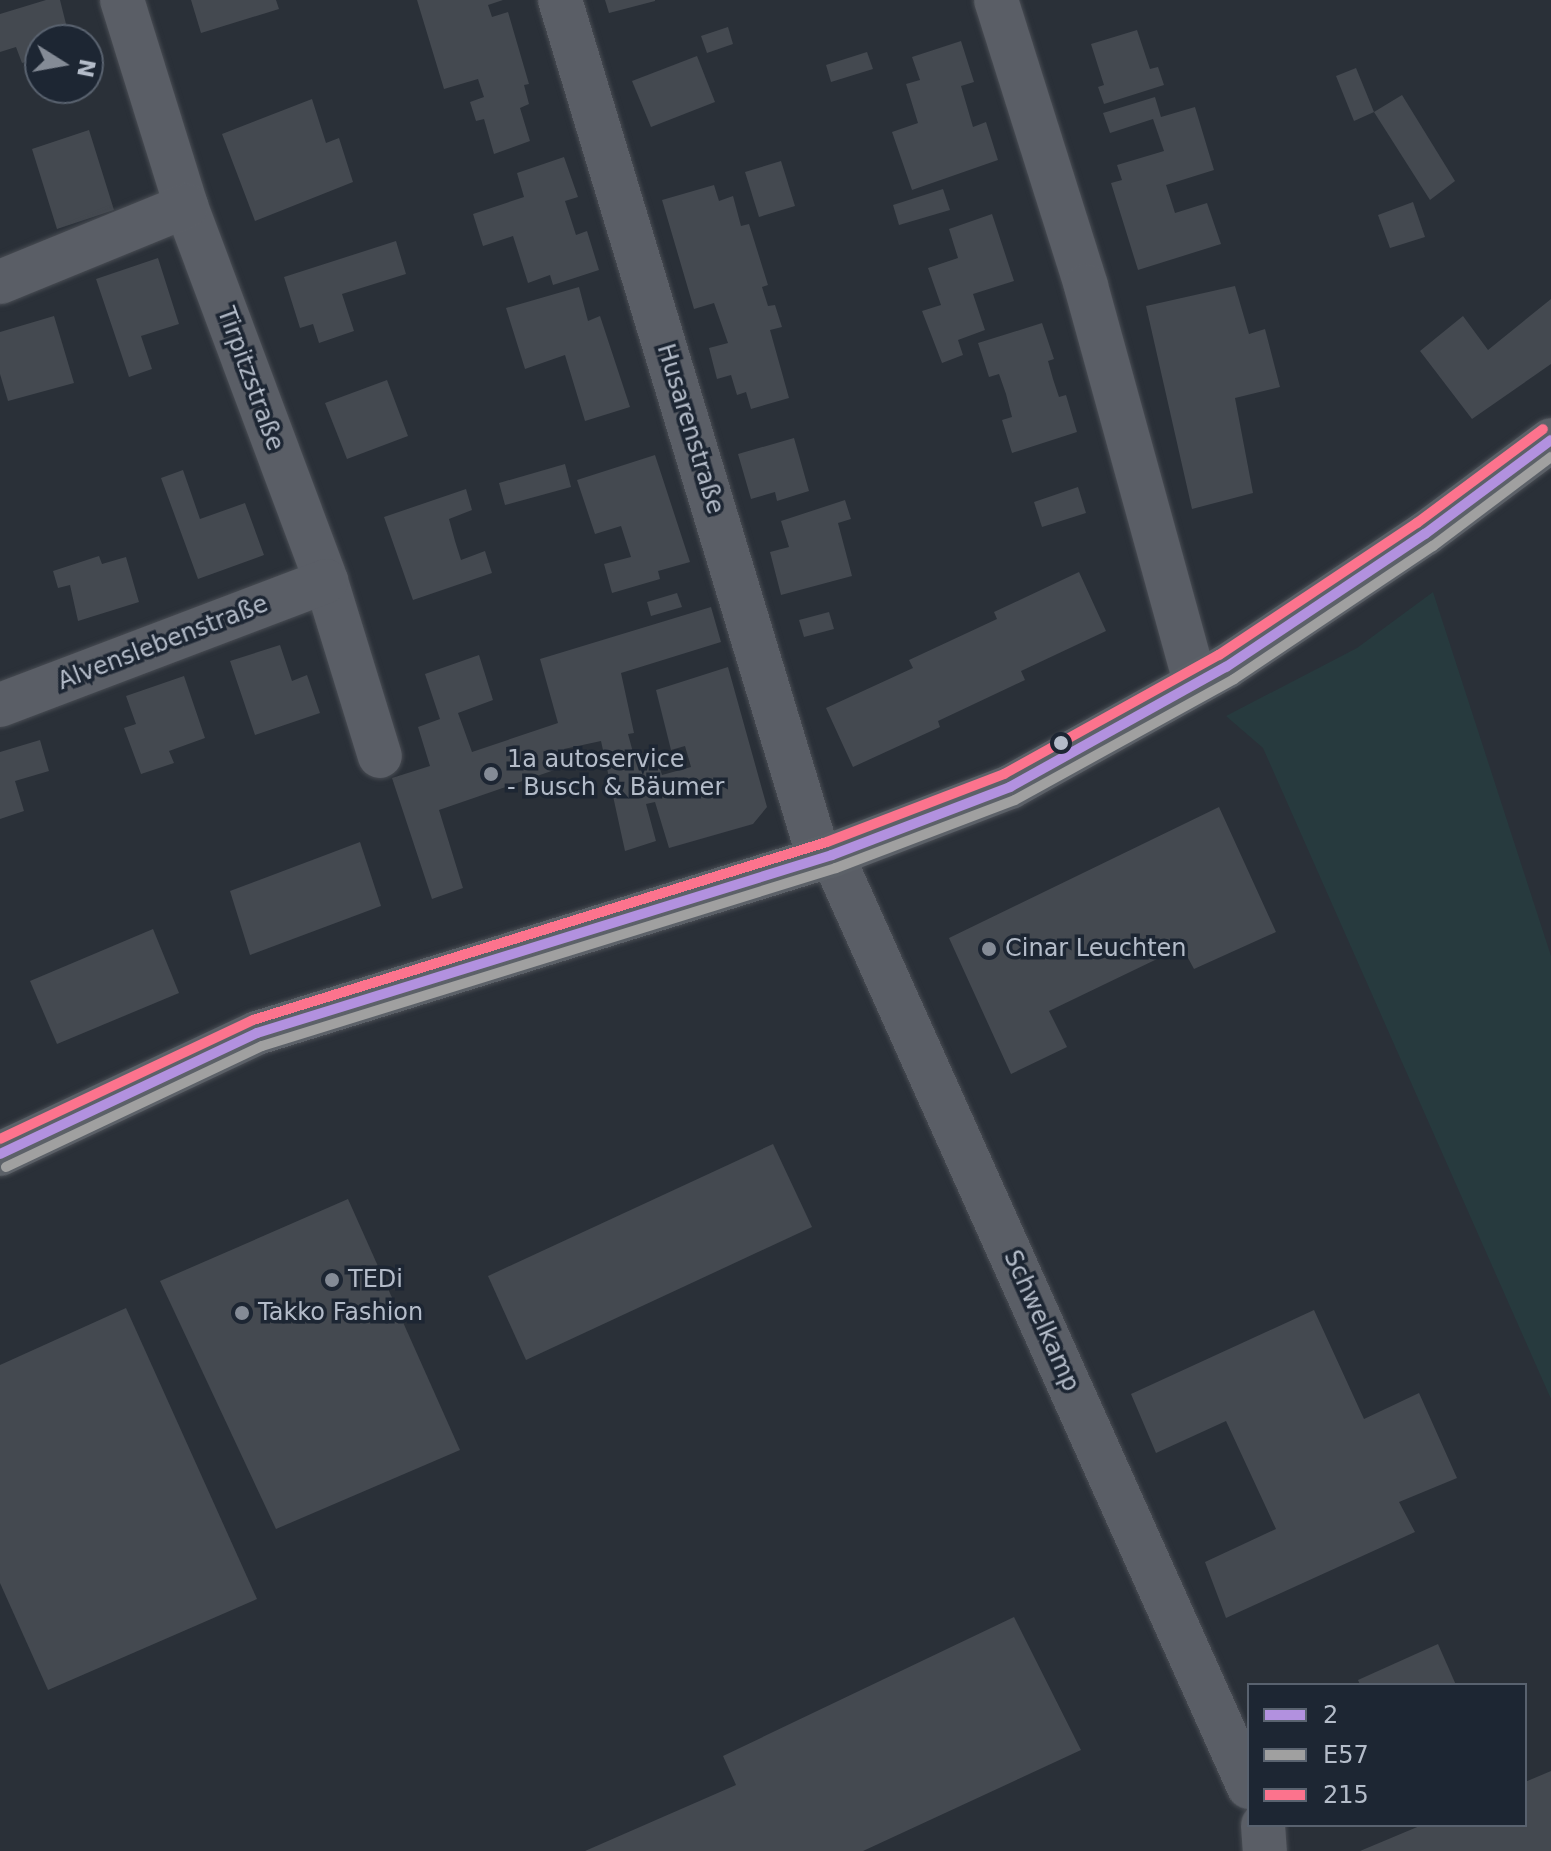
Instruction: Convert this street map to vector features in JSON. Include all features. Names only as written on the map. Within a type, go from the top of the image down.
[{"type":"main road","points":[[2,1143],[257,1033],[826,856],[1010,787],[1195,683],[1334,597],[1551,440]]},
{"type":"street","name":"Tirpitzstraße","points":[[122,0],[186,206],[326,581],[380,756]]},
{"type":"street","name":"Husarenstraße","points":[[560,0],[826,856]]},
{"type":"street","points":[[996,0],[1086,286],[1195,683]]},
{"type":"street","points":[[0,282],[186,206]]},
{"type":"street","name":"Alvenslebenstraße","points":[[0,705],[326,581]]},
{"type":"street","name":"Schwelkamp","points":[[826,856],[1247,1783]]},
{"type":"street","points":[[1263,1827],[1265,1851]]},
{"type":"green space","points":[[1433,592],[1551,956],[1551,1399],[1263,748],[1226,716],[1357,648]]},
{"type":"building","points":[[46,0],[60,0],[66,24],[24,24],[22,63],[16,47],[0,52],[0,14]]},
{"type":"building","points":[[191,0],[276,0],[279,9],[201,33]]},
{"type":"building","points":[[417,0],[503,0],[488,5],[492,17],[508,12],[529,84],[524,85],[529,104],[520,108],[530,141],[494,154],[484,119],[476,121],[470,102],[484,97],[478,79],[444,89]]},
{"type":"building","points":[[605,0],[655,0],[655,1],[609,13]]},
{"type":"building","points":[[728,27],[733,44],[707,53],[701,36]]},
{"type":"building","points":[[1137,30],[1150,69],[1158,67],[1164,85],[1104,104],[1098,87],[1104,85],[1091,44]]},
{"type":"building","points":[[961,41],[974,82],[961,86],[973,127],[986,122],[998,160],[912,190],[892,132],[918,123],[906,84],[920,80],[912,57]]},
{"type":"building","points":[[867,52],[873,69],[831,82],[826,65]]},
{"type":"building","points":[[697,56],[715,102],[651,127],[632,81]]},
{"type":"building","points":[[1356,68],[1374,112],[1354,121],[1336,76]]},
{"type":"building","points":[[1402,95],[1455,181],[1430,200],[1374,112]]},
{"type":"building","points":[[1155,97],[1161,117],[1195,107],[1214,170],[1166,185],[1175,213],[1207,203],[1221,244],[1138,270],[1111,183],[1122,180],[1117,165],[1164,151],[1153,119],[1110,133],[1103,113]]},
{"type":"building","points":[[312,99],[326,143],[339,138],[353,182],[255,221],[222,134]]},
{"type":"building","points":[[89,130],[114,210],[57,229],[32,149]]},
{"type":"building","points":[[564,157],[578,197],[565,201],[576,235],[587,231],[599,270],[553,285],[550,275],[528,283],[513,236],[483,246],[473,214],[524,197],[517,173]]},
{"type":"building","points":[[781,161],[795,206],[759,217],[745,172]]},
{"type":"building","points":[[714,185],[719,201],[733,196],[741,226],[749,224],[768,285],[762,287],[768,306],[775,305],[782,327],[770,330],[789,398],[751,409],[746,392],[737,395],[731,375],[717,379],[709,348],[728,343],[714,303],[694,309],[662,200]]},
{"type":"building","points":[[943,189],[950,210],[899,225],[893,205]]},
{"type":"building","points":[[1413,202],[1425,237],[1390,248],[1378,215]]},
{"type":"building","points":[[992,214],[1014,281],[973,294],[985,330],[958,340],[963,355],[942,363],[922,311],[941,305],[928,268],[958,258],[949,229]]},
{"type":"building","points":[[396,241],[406,274],[342,294],[354,331],[319,343],[313,324],[300,328],[284,277]]},
{"type":"building","points":[[158,258],[179,324],[141,336],[152,369],[129,377],[96,279]]},
{"type":"building","points":[[1235,286],[1249,334],[1265,329],[1280,387],[1235,398],[1253,493],[1192,509],[1146,306]]},
{"type":"building","points":[[579,287],[588,321],[600,316],[630,407],[585,421],[565,355],[525,369],[506,308]]},
{"type":"building","points":[[1551,299],[1551,364],[1472,419],[1420,351],[1463,316],[1488,350]]},
{"type":"building","points":[[54,316],[74,383],[8,401],[0,374],[0,332]]},
{"type":"building","points":[[1042,323],[1054,359],[1048,361],[1053,379],[1059,397],[1066,395],[1077,432],[1012,453],[1002,420],[1012,417],[1006,394],[999,374],[989,377],[978,343]]},
{"type":"building","points":[[387,380],[408,436],[347,459],[325,403]]},
{"type":"building","points":[[794,438],[809,491],[777,501],[775,492],[751,499],[738,454]]},
{"type":"building","points":[[655,455],[690,562],[658,571],[660,579],[612,593],[604,564],[631,557],[621,526],[595,534],[577,480]]},
{"type":"building","points":[[565,464],[571,487],[505,505],[499,483]]},
{"type":"building","points":[[183,470],[200,519],[245,503],[264,555],[198,579],[161,478]]},
{"type":"building","points":[[1078,487],[1086,513],[1042,527],[1034,502]]},
{"type":"building","points":[[466,489],[472,510],[449,519],[455,541],[461,560],[485,551],[492,573],[413,600],[384,517]]},
{"type":"building","points":[[845,500],[851,519],[838,523],[852,576],[781,595],[770,552],[789,547],[781,521]]},
{"type":"building","points":[[99,556],[102,564],[126,557],[139,602],[78,621],[70,585],[58,588],[53,571]]},
{"type":"building","points":[[1079,572],[1106,631],[1021,671],[1025,680],[938,721],[940,727],[853,767],[826,708],[913,668],[909,660],[997,619],[994,612]]},
{"type":"building","points":[[677,593],[682,607],[651,616],[647,602]]},
{"type":"building","points":[[711,607],[721,642],[621,673],[634,733],[628,734],[634,756],[654,750],[662,775],[691,767],[685,746],[671,750],[656,690],[728,667],[767,807],[753,824],[669,848],[655,802],[646,804],[656,841],[625,851],[601,741],[564,749],[569,765],[439,810],[463,888],[432,899],[392,778],[430,766],[418,727],[440,719],[425,674],[479,655],[493,700],[458,713],[472,752],[558,723],[540,659]]},
{"type":"building","points":[[829,612],[834,629],[804,637],[799,620]]},
{"type":"building","points":[[280,645],[292,681],[307,675],[320,713],[255,735],[230,661]]},
{"type":"building","points":[[184,676],[205,738],[169,751],[174,763],[141,774],[124,728],[136,724],[126,696]]},
{"type":"building","points":[[40,740],[49,771],[15,781],[24,811],[0,819],[0,752]]},
{"type":"building","points":[[1219,807],[1276,932],[1194,969],[1182,947],[1049,1011],[1067,1047],[1011,1074],[949,938]]},
{"type":"building","points":[[360,842],[381,906],[250,955],[230,891]]},
{"type":"building","points":[[153,929],[179,993],[57,1044],[30,981]]},
{"type":"building","points":[[773,1144],[812,1227],[526,1360],[488,1276]]},
{"type":"building","points":[[348,1199],[460,1450],[276,1529],[160,1281]]},
{"type":"building","points":[[126,1308],[257,1599],[48,1690],[0,1583],[0,1365]]},
{"type":"building","points":[[1314,1310],[1364,1419],[1419,1393],[1457,1478],[1399,1502],[1415,1532],[1226,1618],[1205,1562],[1276,1529],[1226,1421],[1156,1453],[1131,1394]]},
{"type":"building","points":[[1014,1617],[1081,1750],[863,1851],[585,1851],[736,1785],[723,1756]]},
{"type":"building","points":[[1438,1644],[1455,1683],[1359,1683],[1358,1680]]},
{"type":"building","points":[[1551,1771],[1551,1851],[1360,1851],[1417,1827],[1527,1827],[1527,1781]]},
{"type":"transit line","name":"215","points":[[0,1139],[253,1020],[827,842],[1004,774],[1219,655],[1417,523],[1543,429]]},
{"type":"transit line","name":"2","points":[[0,1154],[257,1033],[832,855],[1010,787],[1226,667],[1425,534],[1551,440]]},
{"type":"transit line","name":"E57","points":[[6,1167],[262,1046],[836,868],[1015,800],[1234,679],[1433,546],[1551,457]]},
{"type":"place","name":"1a autoservice - Busch & Bäumer","points":[[491,774]]},
{"type":"place","name":"Cinar Leuchten","points":[[989,949]]},
{"type":"place","name":"TEDi","points":[[332,1280]]},
{"type":"place","name":"Takko Fashion","points":[[242,1313]]}]
